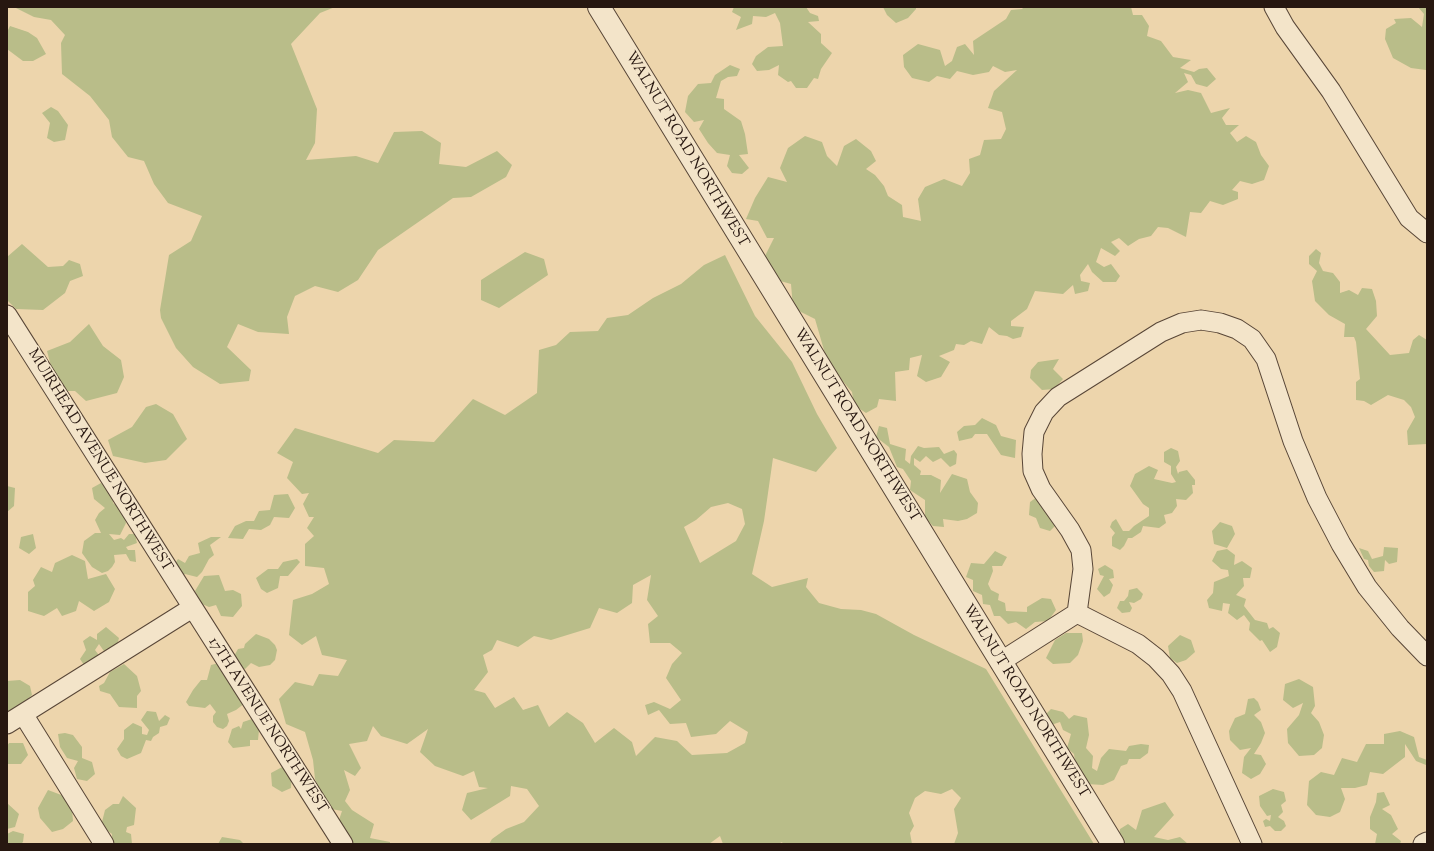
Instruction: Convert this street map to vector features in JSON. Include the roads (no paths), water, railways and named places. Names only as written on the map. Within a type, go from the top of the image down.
[{"type":"street","name":"WALNUT ROAD NORTHWEST","points":[[599,7],[1113,844]]},
{"type":"street","points":[[1274,7],[1285,27],[1331,91],[1409,218],[1427,233]]},
{"type":"street","name":"MUIRHEAD AVENUE NORTHWEST","points":[[7,314],[192,608]]},
{"type":"street","points":[[1000,662],[1077,613],[1083,569],[1081,550],[1070,530],[1041,489],[1033,471],[1032,454],[1034,432],[1044,412],[1058,397],[1161,332],[1182,323],[1201,320],[1220,323],[1237,329],[1252,339],[1266,359],[1292,441],[1317,498],[1340,544],[1367,587],[1400,628],[1427,656]]},
{"type":"street","points":[[7,724],[192,608]]},
{"type":"street","name":"17TH AVENUE NORTHWEST","points":[[192,608],[343,844]]},
{"type":"street","points":[[1077,613],[1138,644],[1156,658],[1171,674],[1182,691],[1252,844]]},
{"type":"street","points":[[23,714],[104,844]]},
{"type":"street","points":[[1423,844],[1427,842]]}]
